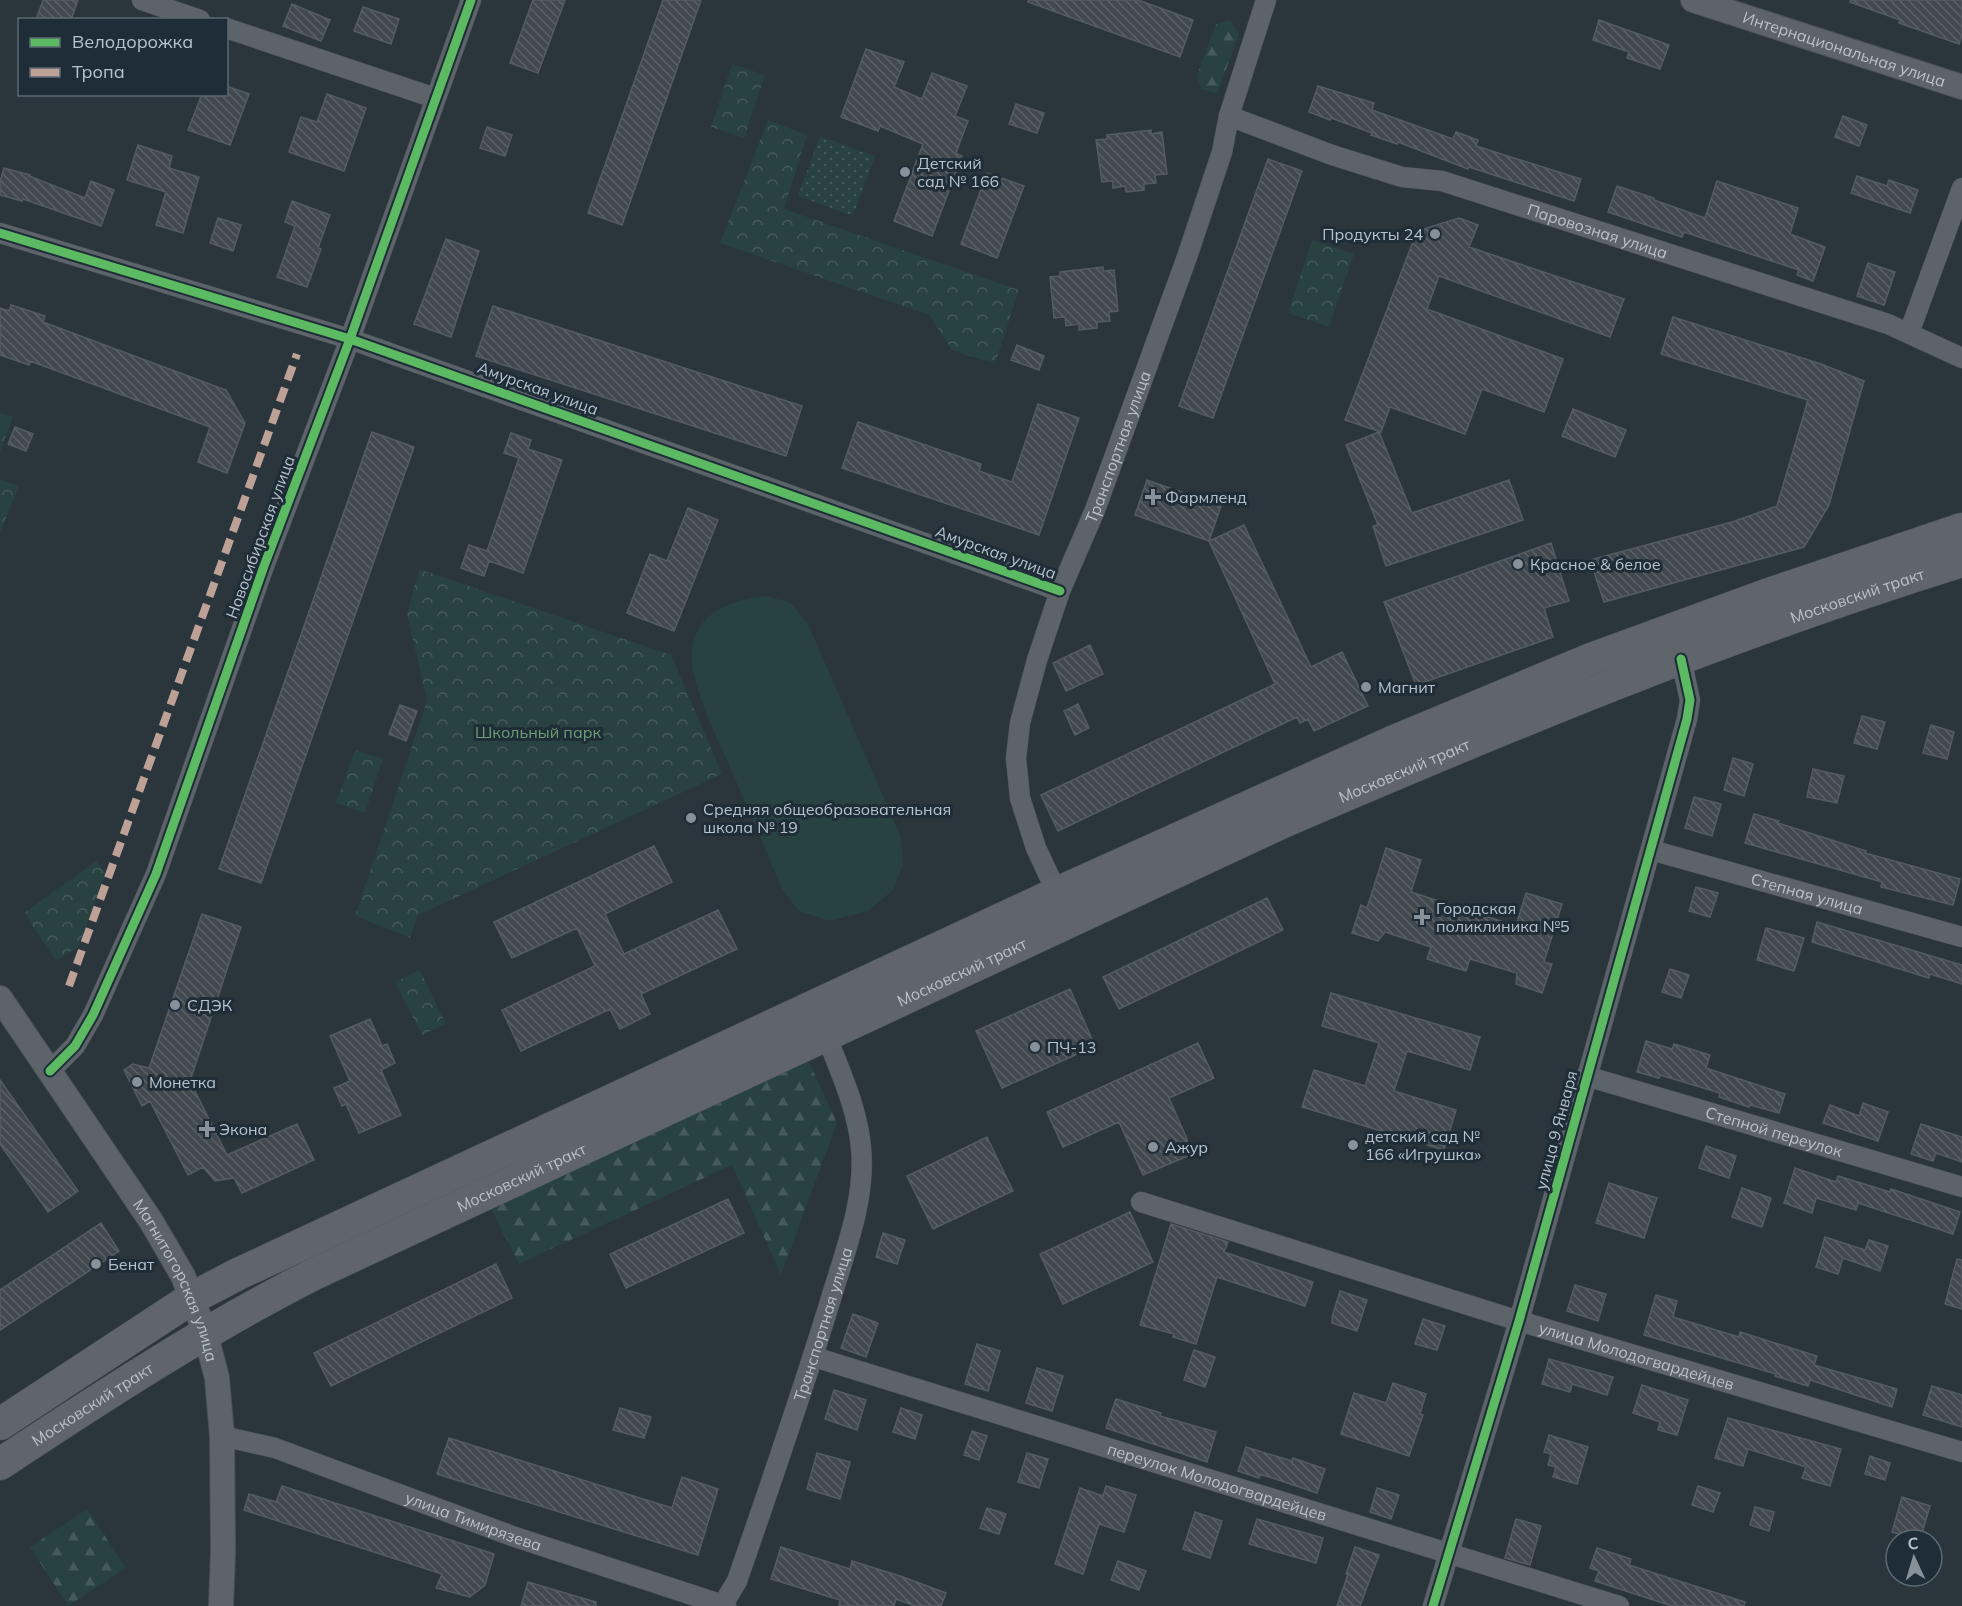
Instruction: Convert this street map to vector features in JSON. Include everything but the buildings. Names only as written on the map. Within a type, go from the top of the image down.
[{"type":"main road","name":"Московский тракт","points":[[0,1424],[192,1298],[262,1262],[1281,791],[1591,659],[1766,595],[1962,529]]},
{"type":"main road","name":"Московский тракт","points":[[0,1464],[205,1332],[250,1306],[314,1274],[1304,813],[1446,752],[1681,659],[1865,592],[1962,561]]},
{"type":"street","points":[[142,0],[194,18]]},
{"type":"street","name":"Новосибирская улица","points":[[50,1071],[75,1046],[93,1015],[156,874],[264,566],[350,339],[471,0]]},
{"type":"street","name":"Транспортная улица","points":[[1058,893],[1036,848],[1023,813],[1017,781],[1016,758],[1020,723],[1060,591],[1095,510],[1187,257],[1222,153],[1229,116],[1266,0]]},
{"type":"street","name":"Интернациональная улица","points":[[1693,0],[1962,87]]},
{"type":"street","points":[[228,29],[435,98]]},
{"type":"street","name":"Паровозная улица","points":[[1229,116],[1332,155],[1402,177],[1442,181],[1888,324],[1962,358]]},
{"type":"street","points":[[1909,333],[1962,188]]},
{"type":"street","name":"Амурская улица","points":[[0,233],[350,339],[1060,591]]},
{"type":"street","name":"улица 9 Января","points":[[1433,1606],[1519,1321],[1687,719],[1690,700],[1681,659]]},
{"type":"street","name":"Степная улица","points":[[1651,850],[1962,938]]},
{"type":"street","name":"Магнитогорская улица","points":[[0,998],[151,1221],[172,1256],[205,1332],[217,1378],[222,1436],[221,1606]]},
{"type":"street","name":"Транспортная улица","points":[[724,1606],[737,1581],[814,1357],[851,1232],[861,1183],[861,1149],[855,1119],[826,1035]]},
{"type":"street","name":"Степной переулок","points":[[1586,1076],[1962,1187]]},
{"type":"street","name":"улица Молодогвардейцев","points":[[1141,1202],[1519,1321],[1962,1452]]},
{"type":"street","name":"переулок Молодогвардейцев","points":[[814,1357],[1619,1606]]},
{"type":"street","name":"улица Тимирязева","points":[[222,1436],[275,1448],[512,1536],[724,1606]]},
{"type":"green space","points":[[1230,20],[1239,34],[1217,94],[1201,89],[1197,75],[1216,24]]},
{"type":"green space","points":[[732,64],[765,75],[744,138],[711,127]]},
{"type":"green space","points":[[768,120],[807,135],[784,209],[1019,290],[995,364],[952,350],[929,315],[720,243]]},
{"type":"green space","points":[[820,136],[875,156],[853,216],[798,196]]},
{"type":"green space","points":[[1312,240],[1354,254],[1329,327],[1288,313]]},
{"type":"green space","points":[[0,413],[13,417],[0,452]]},
{"type":"green space","points":[[0,479],[19,486],[0,533]]},
{"type":"green space","name":"Школьный парк","points":[[419,569],[671,655],[722,774],[418,915],[410,938],[355,916],[427,701],[407,614]]},
{"type":"green space","points":[[767,596],[791,603],[808,624],[901,837],[903,865],[893,890],[868,911],[830,921],[799,911],[782,889],[711,725],[694,677],[692,650],[695,636],[709,616],[730,604]]},
{"type":"green space","points":[[355,750],[383,759],[365,813],[336,803]]},
{"type":"green space","points":[[96,861],[106,874],[78,947],[56,961],[24,913]]},
{"type":"green space","points":[[420,970],[446,1024],[422,1035],[395,982]]},
{"type":"green space","points":[[809,1062],[837,1123],[781,1275],[732,1165],[519,1264],[487,1201]]},
{"type":"green space","points":[[87,1509],[126,1568],[68,1606],[30,1547]]},
{"type":"marked path","points":[[69,986],[297,354]]},
{"type":"cycle path","points":[[50,1071],[75,1046],[93,1015],[156,874],[264,566],[350,339],[471,0]]},
{"type":"cycle path","points":[[0,233],[350,339],[1060,591]]},
{"type":"cycle path","points":[[1433,1606],[1519,1321],[1687,719],[1690,700],[1681,659]]},
{"type":"place","name":"Детский сад № 166","points":[[905,172]]},
{"type":"place","name":"Продукты 24","points":[[1435,234]]},
{"type":"place","name":"Фармленд","points":[[1153,497]]},
{"type":"place","name":"Красное & белое","points":[[1518,564]]},
{"type":"place","name":"Магнит","points":[[1366,687]]},
{"type":"place","name":"Средняя общеобразовательная школа № 19","points":[[691,818]]},
{"type":"place","name":"Городская поликлиника №5","points":[[1422,917]]},
{"type":"place","name":"СДЭК","points":[[175,1005]]},
{"type":"place","name":"ПЧ-13","points":[[1035,1047]]},
{"type":"place","name":"Монетка","points":[[137,1082]]},
{"type":"place","name":"Экона","points":[[207,1129]]},
{"type":"place","name":"детский сад № 166 «Игрушка»","points":[[1353,1145]]},
{"type":"place","name":"Ажур","points":[[1153,1147]]},
{"type":"place","name":"Бенат","points":[[96,1264]]}]
